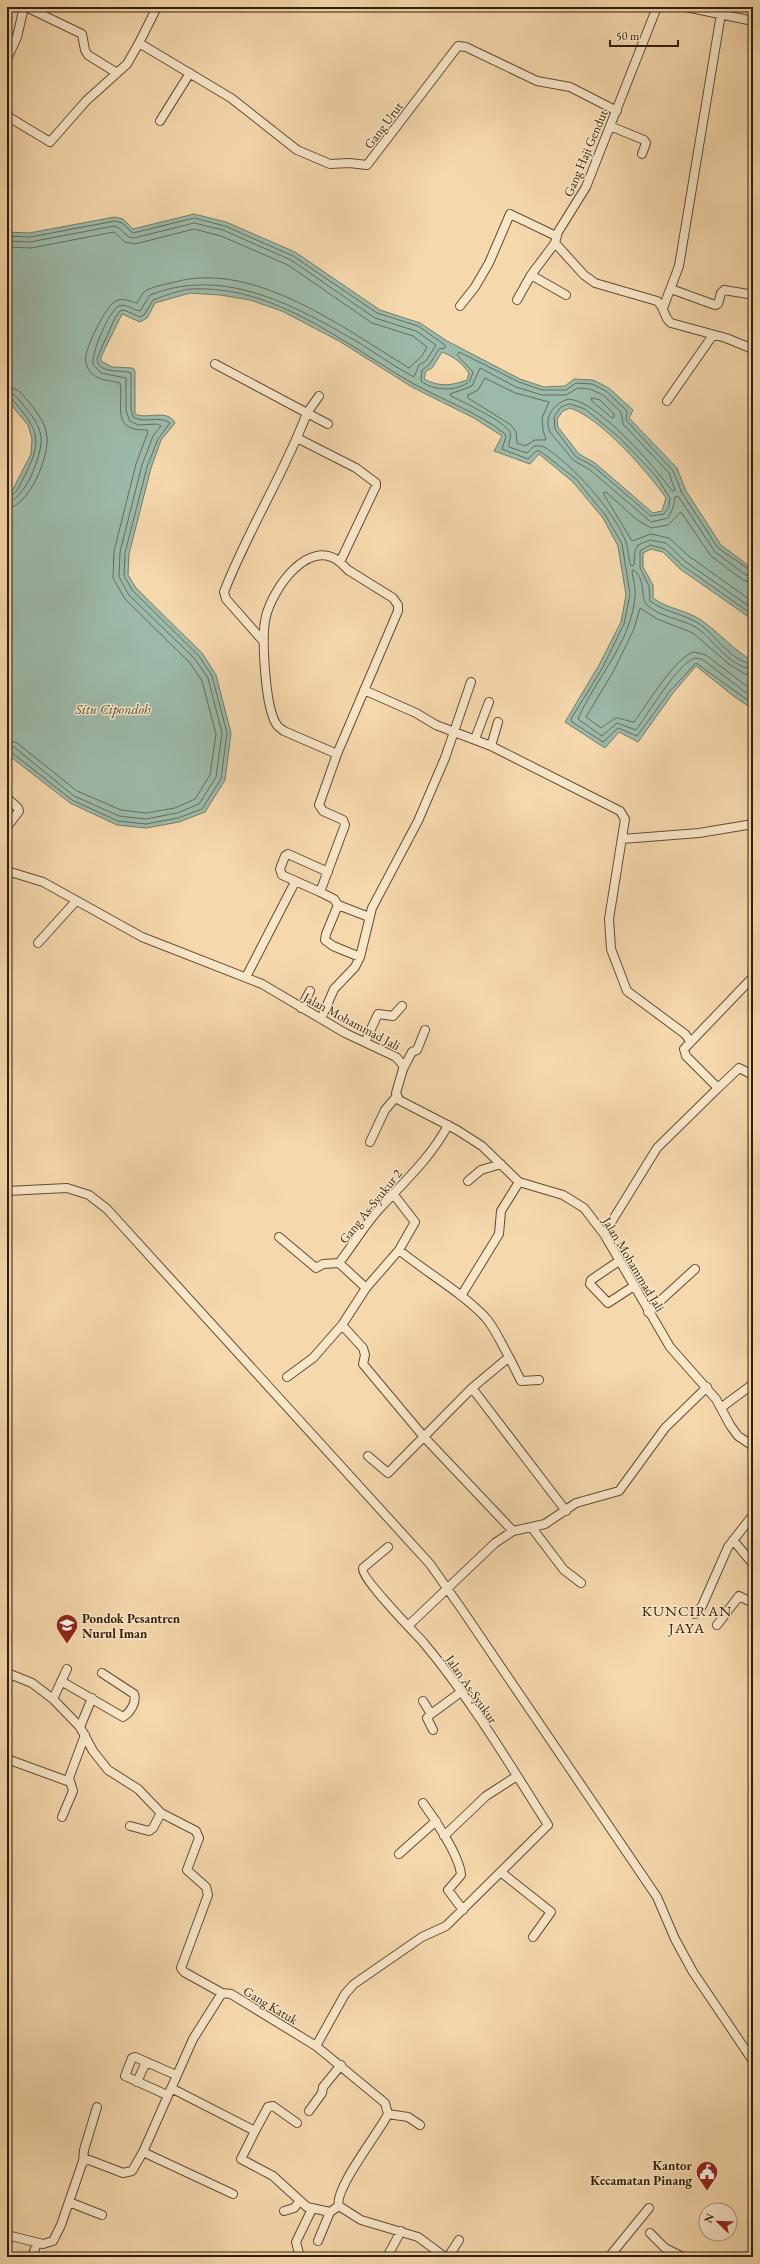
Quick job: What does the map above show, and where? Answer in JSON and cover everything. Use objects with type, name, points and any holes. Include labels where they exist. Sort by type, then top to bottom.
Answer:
[{"type":"street","points":[[7,59],[18,37],[25,7],[82,34],[84,40],[84,50],[88,55],[117,73]]},
{"type":"street","points":[[7,116],[50,142],[86,101],[127,64],[157,7]]},
{"type":"street","name":"Gang Haji Gendut","points":[[517,300],[531,275],[583,195],[658,7]]},
{"type":"street","points":[[688,7],[753,21]]},
{"type":"street","points":[[663,308],[679,266],[721,14]]},
{"type":"street","name":"Gang Urut","points":[[139,43],[231,98],[297,150],[336,165],[349,163],[363,166],[370,162],[458,46],[466,47],[537,81],[570,86],[617,111]]},
{"type":"street","points":[[160,121],[190,73]]},
{"type":"street","points":[[610,126],[644,140],[646,143],[642,154]]},
{"type":"street","points":[[460,306],[475,288],[489,263],[510,214],[555,239],[584,275],[594,283],[652,299],[660,304],[663,308],[665,317],[671,323],[713,335],[753,349]]},
{"type":"street","points":[[531,275],[566,294]]},
{"type":"street","points":[[671,289],[715,305],[718,304],[721,293],[724,290],[748,294]]},
{"type":"street","points":[[667,400],[713,335]]},
{"type":"street","points":[[215,364],[328,424]]},
{"type":"street","points":[[264,642],[226,599],[224,592],[297,438],[307,413],[319,396]]},
{"type":"street","points":[[297,438],[356,468],[376,483],[375,490],[340,562]]},
{"type":"street","points":[[320,892],[345,825],[343,820],[323,810],[319,805],[337,754],[398,611],[398,605],[393,598],[348,570],[334,558],[323,554],[306,560],[295,567],[283,582],[266,615],[264,642],[269,704],[277,725],[284,731],[337,754]]},
{"type":"street","points":[[321,1020],[334,989],[355,967],[360,957],[369,917],[377,895],[418,821],[445,758],[471,682]]},
{"type":"street","points":[[364,690],[453,732],[491,746],[620,811],[624,820],[609,919],[611,949],[627,991],[685,1034],[690,1041]]},
{"type":"street","points":[[475,740],[489,702]]},
{"type":"street","points":[[491,746],[498,722]]},
{"type":"street","points":[[7,798],[18,808],[19,811],[7,827]]},
{"type":"street","points":[[622,839],[699,833],[753,824]]},
{"type":"street","points":[[328,872],[288,854],[285,856],[280,872],[295,882],[334,899],[338,905],[369,917]]},
{"type":"street","name":"Jalan Mohammad Jali","points":[[7,870],[30,877],[142,937],[246,977],[272,990],[321,1020],[396,1057],[403,1065],[396,1097],[402,1103],[448,1125],[482,1146],[519,1182],[563,1195],[575,1201],[591,1216],[604,1234],[648,1312],[670,1347],[707,1387],[722,1407],[734,1430],[753,1446]]},
{"type":"street","points":[[246,977],[295,882]]},
{"type":"street","points":[[38,943],[76,901]]},
{"type":"street","points":[[338,905],[325,940],[333,946],[360,957]]},
{"type":"street","points":[[718,1088],[686,1056],[684,1049],[690,1041],[753,977]]},
{"type":"street","points":[[301,1008],[310,991]]},
{"type":"street","points":[[365,1042],[378,1014],[393,1016],[402,1006]]},
{"type":"street","points":[[403,1069],[412,1052],[417,1050],[425,1030]]},
{"type":"street","points":[[604,1234],[657,1148],[739,1068],[753,1075]]},
{"type":"street","points":[[370,1142],[384,1110],[396,1097]]},
{"type":"street","name":"Gang As-Syukur 2","points":[[279,1237],[316,1268],[323,1264],[339,1264],[381,1207],[394,1195],[423,1158],[436,1146],[448,1125]]},
{"type":"street","points":[[468,1181],[481,1170],[501,1164]]},
{"type":"street","points":[[461,1296],[499,1234],[502,1211],[519,1182]]},
{"type":"street","points":[[7,1191],[67,1188],[89,1195],[107,1209],[430,1564],[657,1897],[675,1939],[693,1972],[753,2061]]},
{"type":"street","points":[[287,1377],[313,1358],[342,1324],[366,1288],[399,1250],[415,1222],[394,1195]]},
{"type":"street","points":[[399,1250],[428,1274],[461,1296],[486,1318],[521,1381],[539,1380]]},
{"type":"street","points":[[619,1261],[591,1280],[590,1284],[608,1303],[634,1286]]},
{"type":"street","points":[[339,1264],[366,1288]]},
{"type":"street","points":[[648,1312],[695,1269]]},
{"type":"street","points":[[342,1324],[363,1348],[365,1355],[363,1364],[424,1437],[513,1531]]},
{"type":"street","points":[[368,1456],[388,1473],[472,1388],[509,1357]]},
{"type":"street","points":[[722,1407],[753,1384]]},
{"type":"street","points":[[409,1625],[495,1543],[513,1531],[545,1524],[576,1503],[619,1491],[664,1428],[707,1387]]},
{"type":"street","points":[[472,1388],[566,1510]]},
{"type":"street","points":[[695,1614],[702,1606],[719,1565],[732,1540],[753,1515]]},
{"type":"street","points":[[532,1528],[564,1570],[581,1583]]},
{"type":"street","points":[[732,1540],[753,1564]]},
{"type":"street","name":"Jalan As-Syukur","points":[[316,2046],[345,1994],[354,1984],[422,1937],[446,1926],[548,1825],[461,1692],[409,1625],[380,1596],[362,1570],[388,1547]]},
{"type":"street","points":[[717,1625],[739,1596],[753,1603]]},
{"type":"street","points":[[53,1699],[67,1669]]},
{"type":"street","points":[[7,1672],[32,1683],[53,1699],[80,1727],[93,1751],[108,1770],[138,1789],[161,1813],[196,1831],[198,1834],[187,1870],[208,1890],[181,1968],[184,1972],[222,1993]]},
{"type":"street","points":[[61,1681],[123,1717],[128,1714],[134,1702],[134,1694],[102,1673]]},
{"type":"street","points":[[433,1730],[427,1718],[461,1692]]},
{"type":"street","points":[[80,1727],[92,1698]]},
{"type":"street","points":[[424,1702],[431,1714]]},
{"type":"street","points":[[62,1817],[73,1791],[70,1782],[76,1756],[85,1735]]},
{"type":"street","points":[[7,1759],[70,1782]]},
{"type":"street","points":[[444,1836],[486,1796],[517,1776]]},
{"type":"street","points":[[423,1804],[436,1821],[460,1869],[461,1875],[448,1890],[463,1910]]},
{"type":"street","points":[[130,1826],[149,1831],[153,1828],[161,1813]]},
{"type":"street","points":[[399,1854],[436,1821]]},
{"type":"street","points":[[502,1872],[551,1912],[533,1937]]},
{"type":"street","name":"Gang Katuk","points":[[83,2161],[89,2160],[128,2173],[136,2167],[176,2075],[196,2034],[222,1993],[231,1994],[316,2046],[341,2065],[385,2103],[388,2114]]},
{"type":"street","points":[[176,2075],[133,2057],[125,2074],[127,2077],[137,2082],[169,2092],[255,2131]]},
{"type":"street","points":[[137,2082],[146,2062]]},
{"type":"street","points":[[309,2110],[322,2093],[323,2087],[341,2065]]},
{"type":"street","points":[[297,2123],[273,2106],[268,2107],[239,2162],[273,2176],[299,2202],[312,2209],[330,2212]]},
{"type":"street","points":[[7,2235],[37,2243],[48,2244],[53,2241],[69,2202],[83,2161],[84,2150],[97,2107]]},
{"type":"street","points":[[339,2206],[340,2194],[388,2114],[408,2117],[420,2125]]},
{"type":"street","points":[[143,2152],[233,2194]]},
{"type":"street","points":[[69,2202],[102,2215]]},
{"type":"street","points":[[284,2211],[294,2208],[299,2202]]},
{"type":"street","points":[[318,2241],[330,2212],[339,2206]]},
{"type":"street","points":[[339,2206],[360,2220],[418,2237],[446,2257],[459,2240]]},
{"type":"street","points":[[609,2257],[649,2208]]},
{"type":"street","points":[[296,2257],[298,2253],[296,2242],[312,2209]]},
{"type":"street","points":[[386,2257],[401,2231]]},
{"type":"street","points":[[650,2234],[665,2248],[684,2257]]},
{"type":"street","points":[[32,2257],[37,2243]]},
{"type":"water","name":"Situ Cipondoh","points":[[194,214],[226,222],[295,252],[380,310],[420,323],[447,341],[520,379],[544,387],[565,386],[574,379],[593,380],[609,388],[633,410],[629,418],[677,468],[686,491],[721,545],[753,569],[753,620],[680,569],[663,552],[651,549],[643,553],[643,567],[653,585],[653,598],[665,605],[701,620],[739,652],[753,661],[753,709],[736,698],[696,666],[673,693],[638,742],[619,732],[605,748],[565,722],[599,665],[621,622],[626,595],[618,546],[603,518],[573,482],[539,454],[530,464],[494,451],[502,436],[474,418],[412,387],[339,341],[282,311],[250,300],[220,295],[190,293],[155,303],[147,318],[140,322],[122,314],[101,357],[101,361],[112,367],[133,368],[135,371],[135,414],[145,416],[167,416],[175,423],[161,440],[151,468],[129,554],[128,575],[136,588],[202,653],[216,675],[231,733],[225,780],[205,812],[179,822],[146,828],[117,825],[70,803],[7,754],[7,495],[13,489],[31,454],[32,439],[28,425],[7,400],[7,232],[29,233],[115,217],[123,219],[133,229]],"holes":[[[442,352],[454,358],[463,366],[469,373],[467,380],[456,384],[445,385],[429,382],[424,379],[426,371],[432,368]],[[570,408],[595,422],[635,460],[666,498],[662,511],[653,513],[595,463],[579,454],[558,427],[557,419],[563,411]]]},
{"type":"place","name":"Pondok Pesantren Nurul Iman","points":[[67,1644]]},
{"type":"place","name":"Kantor Kecamatan Pinang","points":[[707,2192]]},
{"type":"district","name":"KUNCIRAN JAYA","points":[[687,1620]]}]
